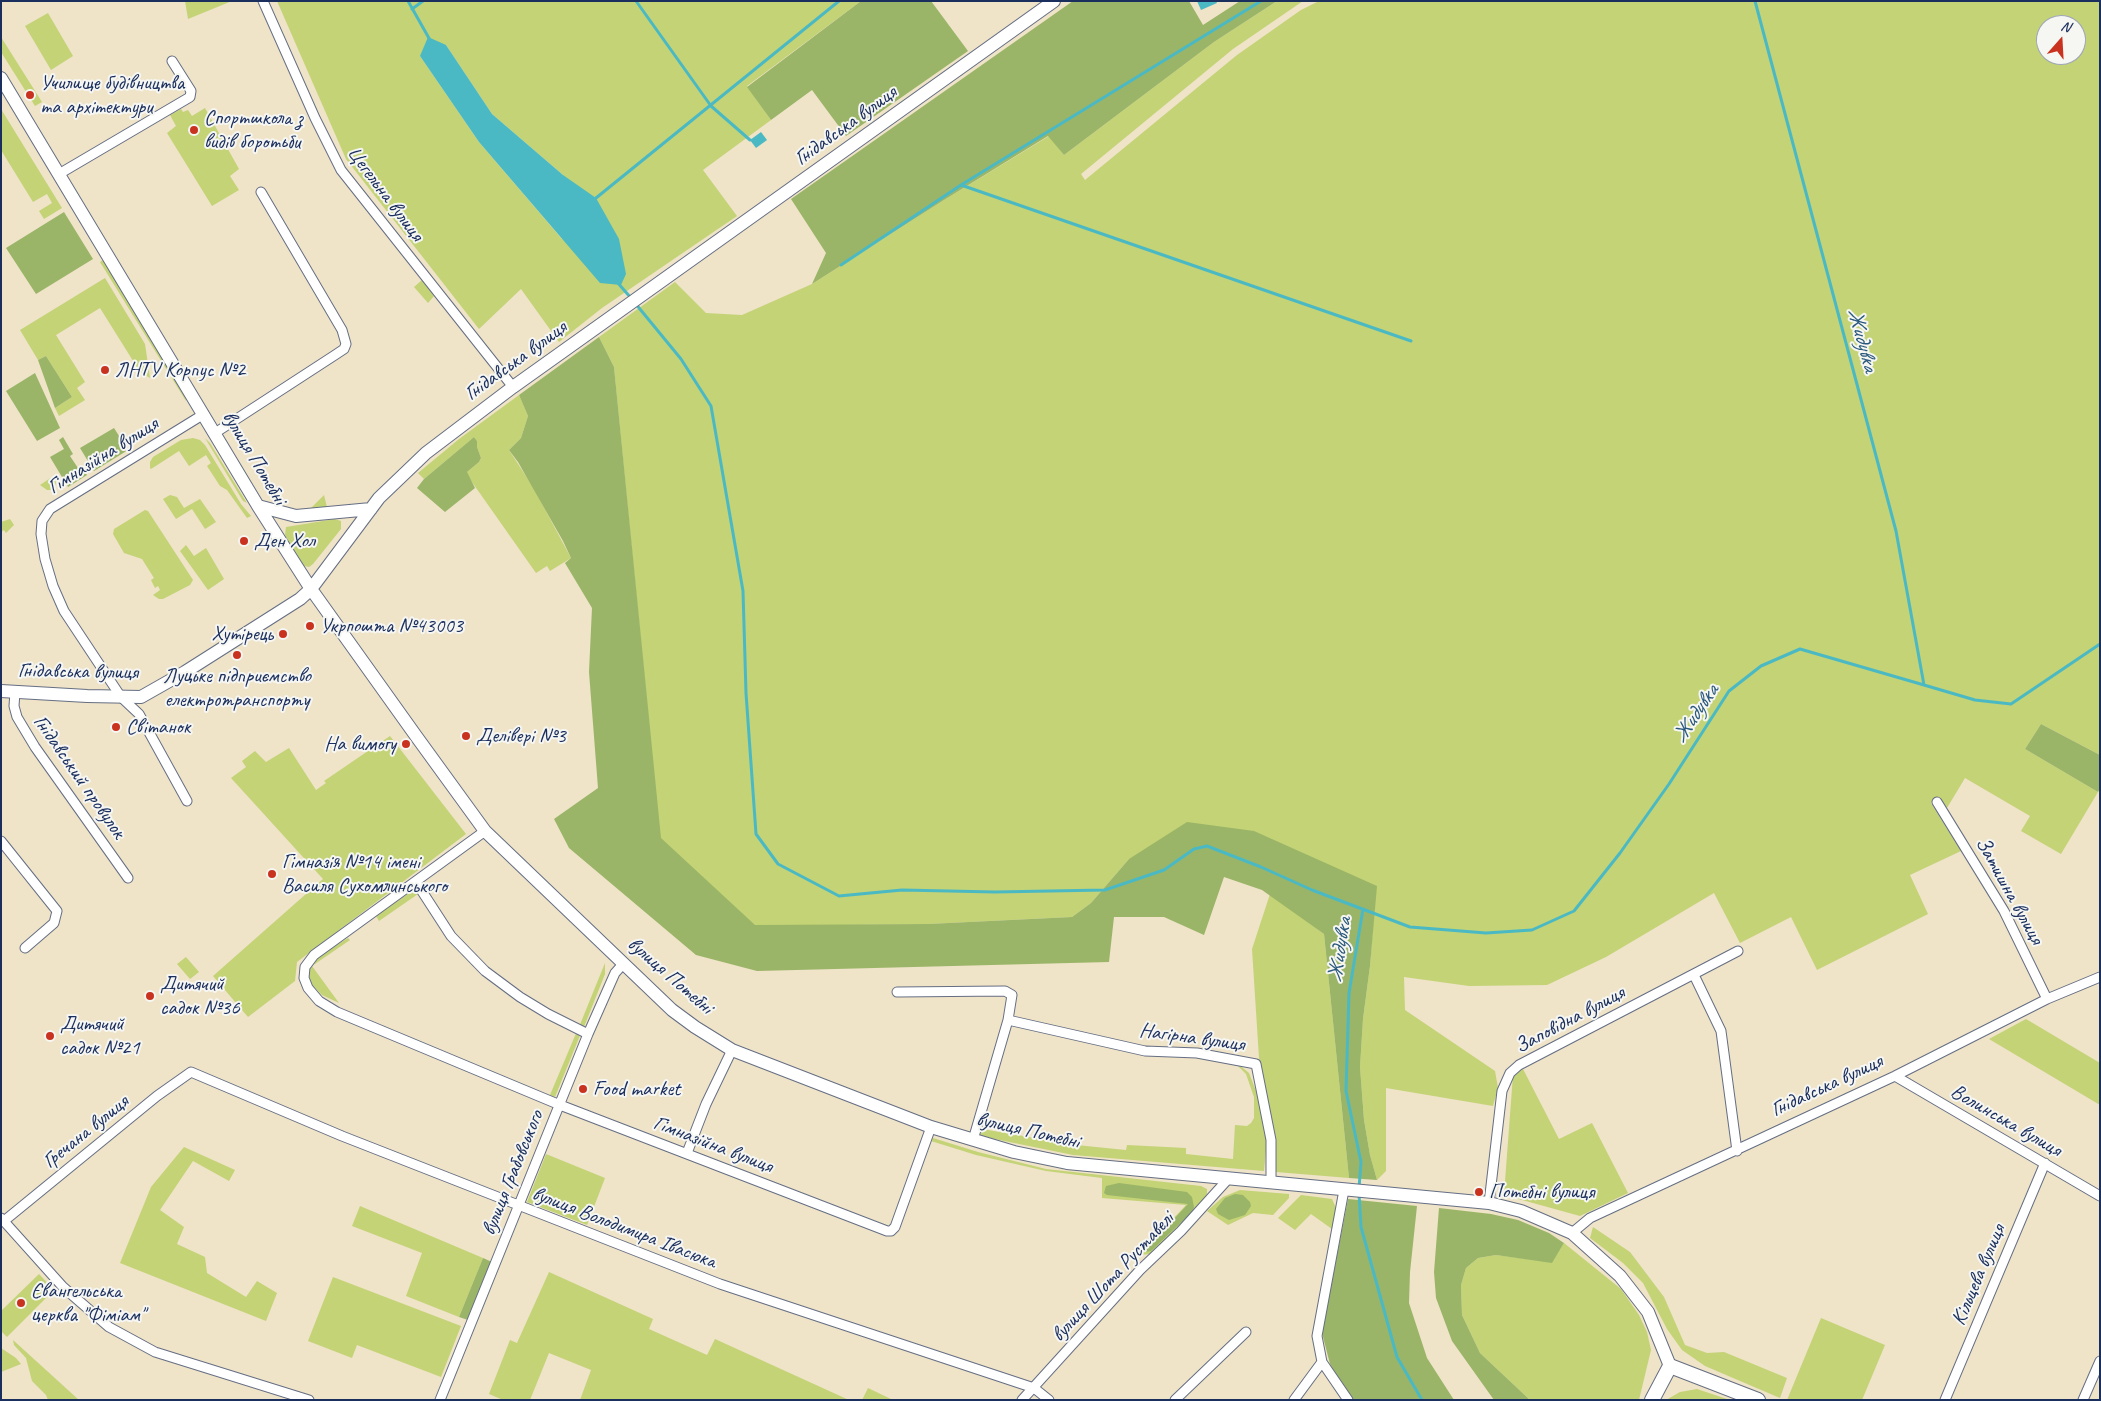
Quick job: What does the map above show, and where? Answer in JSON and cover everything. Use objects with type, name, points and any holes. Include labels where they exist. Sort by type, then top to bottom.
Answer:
[{"type":"main road","points":[[1652,1400],[1670,1366],[1758,1400]]},
{"type":"street","name":"Цегельна вулиця","points":[[264,1],[315,118],[341,170],[512,387]]},
{"type":"street","name":"Гнідавська вулиця","points":[[1,691],[121,697],[141,696],[149,693],[300,598],[310,589],[379,498],[426,453],[512,387],[1054,1]]},
{"type":"street","points":[[59,174],[190,97],[192,91],[172,61]]},
{"type":"street","name":"вулиця Потебні","points":[[1,78],[258,506],[310,589],[485,831],[672,1010],[732,1050],[931,1127],[1014,1152],[1067,1163],[1489,1203],[1521,1211],[1572,1233],[1620,1276],[1648,1312],[1670,1366]]},
{"type":"street","points":[[215,433],[344,349],[346,344],[342,330],[260,192]]},
{"type":"street","name":"Гімназійна вулиця","points":[[187,802],[140,714],[121,697],[64,611],[45,559],[41,534],[42,521],[50,509],[204,414]]},
{"type":"street","points":[[258,506],[296,516],[371,509]]},
{"type":"street","name":"Гнідавський провулок","points":[[15,692],[14,706],[17,717],[35,747],[128,878]]},
{"type":"street","name":"Затишна вулиця","points":[[1937,802],[2004,911],[2047,999]]},
{"type":"street","points":[[485,831],[416,882],[451,936],[485,971],[527,1001],[588,1034]]},
{"type":"street","points":[[1,841],[57,911],[54,923],[24,948]]},
{"type":"street","name":"Гімназійна вулиця","points":[[416,882],[314,955],[305,967],[304,978],[308,988],[320,1001],[337,1012],[560,1105],[887,1231],[891,1231],[895,1227],[931,1127]]},
{"type":"street","name":"Заповідна вулиця","points":[[1489,1203],[1502,1091],[1510,1073],[1519,1065],[1738,951]]},
{"type":"street","name":"вулиця Грабовського","points":[[440,1400],[588,1034],[615,973],[624,963]]},
{"type":"street","points":[[1694,975],[1721,1031],[1736,1150]]},
{"type":"street","name":"Гнідавська вулиця","points":[[1572,1233],[1590,1218],[1895,1076],[2047,999],[2100,977]]},
{"type":"street","points":[[897,992],[1008,991],[1013,997],[973,1140]]},
{"type":"street","name":"Нагірна вулиця","points":[[1008,1020],[1145,1051],[1197,1053],[1256,1064],[1271,1140],[1271,1183]]},
{"type":"street","points":[[687,1153],[706,1104],[732,1050]]},
{"type":"street","name":"вулиця Володимира Івасюка","points":[[191,1072],[342,1136],[720,1284],[1034,1388],[1049,1400]]},
{"type":"street","name":"Гречана вулиця","points":[[2,1220],[157,1096],[191,1072]]},
{"type":"street","name":"Волинська вулиця","points":[[1895,1076],[2100,1196]]},
{"type":"street","name":"Кільцева вулиця","points":[[1945,1400],[2045,1163]]},
{"type":"street","name":"вулиця Шота Руставелі","points":[[1022,1400],[1140,1270],[1181,1231],[1229,1178]]},
{"type":"street","points":[[1347,1190],[1317,1336],[1322,1362],[1348,1400]]},
{"type":"street","points":[[2,1220],[63,1287],[109,1327],[155,1352],[310,1400]]},
{"type":"street","points":[[1175,1400],[1246,1332]]},
{"type":"street","points":[[2083,1400],[2100,1361]]},
{"type":"street","points":[[1294,1400],[1322,1362]]},
{"type":"green space","points":[[185,1],[232,1],[188,19]]},
{"type":"green space","points":[[277,1],[861,1],[747,86],[771,120],[703,170],[737,216],[602,308],[559,342],[521,289],[479,329],[346,159]],"holes":[[[446,45],[492,114],[563,175],[562,239],[479,142],[420,56]]]},
{"type":"green space","points":[[861,1],[931,1],[968,51],[846,136],[812,90],[771,120],[747,87]]},
{"type":"green space","points":[[1073,1],[1189,1],[1203,25],[1240,1],[1277,1],[1214,42],[1064,155],[1048,136],[812,284],[826,253],[791,199]]},
{"type":"green space","points":[[1277,1],[1303,1],[1233,49],[1081,174],[1085,180],[1237,55],[1301,10],[1319,1],[2100,1],[2100,755],[2041,724],[2025,749],[2098,792],[2061,854],[2021,831],[2030,816],[1965,778],[1947,808],[1939,797],[1931,803],[1961,851],[1910,875],[1928,914],[1817,970],[1791,917],[1740,943],[1714,893],[1606,957],[1547,985],[1469,986],[1404,977],[1405,1010],[1495,1071],[1498,1088],[1493,1106],[1386,1088],[1386,1171],[1377,1180],[1370,1155],[1364,1120],[1360,1067],[1376,886],[1360,880],[1129,859],[1091,903],[1072,917],[928,924],[755,926],[660,838],[614,367],[599,337],[675,282],[706,313],[742,315],[812,284],[1049,136],[1064,155],[1214,42]]},
{"type":"green space","points":[[48,13],[73,56],[51,70],[25,26]]},
{"type":"green space","points":[[1,37],[42,102],[35,106],[1,52]]},
{"type":"green space","points":[[205,108],[239,169],[230,176],[239,190],[212,206],[167,133],[176,126],[170,115],[181,109],[183,112],[188,110],[192,116]]},
{"type":"green space","points":[[1,109],[62,208],[44,219],[39,211],[52,203],[47,194],[33,202],[1,150]]},
{"type":"green space","points":[[64,212],[93,259],[36,294],[6,248]]},
{"type":"green space","points":[[103,260],[185,394],[186,401],[100,262]]},
{"type":"green space","points":[[105,278],[145,344],[150,378],[140,372],[100,308],[56,335],[85,382],[77,388],[85,400],[59,416],[55,408],[72,397],[46,356],[38,360],[20,330]]},
{"type":"green space","points":[[422,280],[434,296],[428,303],[414,287]]},
{"type":"green space","points":[[599,337],[614,367],[661,838],[755,925],[928,924],[1072,917],[1091,903],[1129,859],[1187,822],[1254,831],[1377,886],[1363,1019],[1360,1067],[1364,1120],[1370,1155],[1377,1180],[1349,1178],[1324,934],[1262,890],[1224,877],[1204,935],[1164,917],[1114,917],[1109,962],[757,971],[696,955],[569,848],[554,819],[598,788],[589,672],[592,608],[565,563],[571,558],[563,541],[518,462],[509,450],[521,438],[528,416],[519,395]]},
{"type":"green space","points":[[46,356],[72,397],[55,408],[38,360]]},
{"type":"green space","points":[[35,373],[60,428],[37,441],[6,391]]},
{"type":"green space","points":[[519,395],[528,416],[521,438],[509,450],[533,487],[571,558],[550,571],[547,566],[536,573],[467,475],[467,472],[481,458],[477,441],[474,437],[424,479],[418,473],[459,439]]},
{"type":"green space","points":[[114,428],[128,450],[94,471],[80,448]]},
{"type":"green space","points":[[63,437],[73,454],[70,456],[78,468],[81,466],[87,475],[68,487],[50,457],[64,449],[59,440]]},
{"type":"green space","points":[[474,437],[477,441],[481,458],[467,472],[475,488],[445,512],[417,488],[424,479]]},
{"type":"green space","points":[[193,438],[200,440],[205,445],[241,504],[251,516],[247,518],[227,490],[220,486],[207,466],[211,463],[206,455],[189,466],[179,451],[150,468],[150,462],[153,457],[181,440]]},
{"type":"green space","points":[[205,438],[210,443],[247,503],[243,501]]},
{"type":"green space","points":[[52,477],[56,482],[54,490],[47,490],[40,485]]},
{"type":"green space","points":[[170,495],[177,497],[184,508],[200,499],[216,522],[205,529],[192,509],[176,519],[163,499]]},
{"type":"green space","points":[[324,495],[327,507],[311,509],[311,508]]},
{"type":"green space","points":[[145,510],[148,511],[193,580],[190,585],[163,599],[153,595],[160,590],[158,586],[155,588],[151,580],[154,578],[142,559],[124,553],[113,534],[114,529]]},
{"type":"green space","points":[[10,519],[14,525],[6,533],[4,530],[1,532],[1,522]]},
{"type":"green space","points":[[335,519],[341,521],[341,529],[313,564],[309,567],[304,566],[285,535],[286,527]]},
{"type":"green space","points":[[186,545],[194,556],[206,548],[224,579],[208,590],[180,551]]},
{"type":"green space","points":[[2041,724],[2100,755],[2100,789],[2098,792],[2025,749]]},
{"type":"green space","points":[[390,736],[466,834],[297,962],[295,981],[248,1017],[213,976],[323,879],[231,778],[246,767],[242,761],[255,751],[266,762],[289,748],[316,790],[326,783],[324,781]]},
{"type":"green space","points":[[415,889],[418,894],[379,921],[376,916]]},
{"type":"green space","points":[[1270,894],[1324,934],[1349,1178],[1276,1172],[1276,1139],[1259,1058],[1252,949]]},
{"type":"green space","points":[[348,938],[350,940],[312,966],[339,1003],[322,995],[312,985],[308,976],[309,967],[317,957]]},
{"type":"green space","points":[[186,957],[199,972],[190,979],[177,964]]},
{"type":"green space","points":[[605,963],[605,974],[584,1027],[579,1027]]},
{"type":"green space","points":[[2026,1019],[2100,1063],[2100,1105],[1989,1039]]},
{"type":"green space","points":[[577,1031],[581,1033],[555,1097],[550,1095]]},
{"type":"green space","points":[[1219,1061],[1238,1064],[1249,1073],[1256,1091],[1267,1140],[1264,1171],[1073,1155],[980,1136],[982,1129],[1076,1145],[1126,1150],[1127,1145],[1186,1148],[1186,1154],[1233,1159],[1235,1125],[1247,1126],[1251,1123],[1254,1118],[1254,1097],[1246,1074],[1238,1066]]},
{"type":"green space","points":[[1523,1069],[1559,1139],[1592,1123],[1628,1193],[1580,1216],[1504,1195],[1513,1075]]},
{"type":"green space","points":[[933,1138],[978,1152],[1046,1169],[1201,1186],[1207,1189],[1207,1194],[1205,1201],[1151,1254],[1139,1255],[1186,1205],[1102,1198],[1102,1178],[1046,1171],[976,1155],[931,1141]]},
{"type":"green space","points":[[184,1147],[235,1170],[229,1181],[193,1161],[160,1210],[184,1227],[177,1244],[205,1257],[207,1273],[246,1297],[257,1281],[277,1293],[266,1321],[120,1263],[151,1187]]},
{"type":"green space","points":[[546,1154],[605,1178],[587,1225],[527,1202]]},
{"type":"green space","points":[[1119,1183],[1187,1192],[1192,1197],[1194,1207],[1192,1212],[1151,1251],[1146,1252],[1145,1250],[1188,1204],[1107,1195],[1104,1193],[1106,1186]]},
{"type":"green space","points":[[1240,1190],[1289,1194],[1289,1198],[1273,1215],[1253,1213],[1228,1225],[1207,1211],[1223,1197]]},
{"type":"green space","points":[[1235,1194],[1243,1195],[1250,1202],[1251,1206],[1245,1215],[1229,1220],[1218,1214],[1216,1209],[1225,1198]]},
{"type":"green space","points":[[1301,1195],[1332,1199],[1336,1208],[1332,1229],[1311,1214],[1295,1230],[1278,1218]]},
{"type":"green space","points":[[1348,1199],[1417,1206],[1410,1272],[1409,1303],[1427,1358],[1454,1400],[1352,1400],[1330,1364],[1322,1333]]},
{"type":"green space","points":[[360,1206],[483,1258],[459,1317],[406,1296],[422,1253],[352,1226]]},
{"type":"green space","points":[[1439,1208],[1491,1214],[1518,1220],[1549,1233],[1564,1243],[1552,1263],[1496,1255],[1478,1258],[1466,1268],[1461,1285],[1462,1315],[1480,1353],[1530,1400],[1494,1400],[1452,1341],[1436,1298],[1434,1272]]},
{"type":"green space","points":[[1593,1227],[1630,1252],[1664,1297],[1685,1345],[1707,1353],[1724,1352],[1787,1378],[1780,1398],[1705,1366],[1682,1350],[1667,1329],[1643,1283],[1623,1263],[1590,1238]]},
{"type":"green space","points":[[1564,1243],[1621,1289],[1639,1315],[1647,1332],[1651,1350],[1639,1400],[1530,1400],[1480,1353],[1462,1315],[1461,1285],[1466,1268],[1478,1258],[1496,1255],[1552,1262]]},
{"type":"green space","points":[[483,1258],[492,1262],[468,1320],[459,1317]]},
{"type":"green space","points":[[549,1272],[653,1319],[649,1329],[707,1355],[715,1339],[849,1400],[580,1400],[591,1370],[549,1353],[530,1400],[503,1400],[489,1394],[510,1340],[517,1343]]},
{"type":"green space","points":[[39,1274],[54,1290],[7,1337],[1,1331],[1,1311]]},
{"type":"green space","points":[[333,1277],[461,1326],[441,1377],[357,1345],[352,1358],[308,1341]]},
{"type":"green space","points":[[1821,1318],[1885,1345],[1862,1400],[1787,1400]]},
{"type":"green space","points":[[13,1340],[79,1400],[48,1400],[46,1395],[32,1381],[26,1358],[14,1345]]},
{"type":"green space","points":[[1,1348],[16,1358],[21,1364],[1,1372]]},
{"type":"green space","points":[[868,1388],[893,1400],[862,1400]]},
{"type":"green space","points":[[1697,1389],[1730,1400],[1666,1400],[1680,1392]]},
{"type":"water","points":[[1197,1],[1216,1],[1217,3],[1201,10]]},
{"type":"water","points":[[428,37],[446,45],[492,114],[563,175],[596,198],[619,239],[626,274],[621,285],[600,283],[479,142],[420,56]]},
{"type":"water","points":[[761,132],[767,140],[756,148],[750,140]]},
{"type":"waterway","points":[[408,1],[430,40]]},
{"type":"waterway","points":[[412,9],[423,1]]},
{"type":"waterway","points":[[636,1],[711,106],[750,140]]},
{"type":"waterway","points":[[596,198],[839,1]]},
{"type":"waterway","points":[[841,265],[961,185],[1261,1]]},
{"type":"waterway","name":"Жидувка","points":[[635,303],[681,359],[711,406],[743,591],[746,693],[756,834],[778,864],[839,896],[902,890],[995,892],[1105,890],[1164,870],[1194,849],[1207,846],[1261,867],[1312,890],[1410,927],[1486,933],[1532,930],[1574,911],[1620,853],[1669,784],[1729,691],[1761,666],[1800,649],[1924,685],[1896,531],[1755,1]]},
{"type":"waterway","points":[[961,185],[1411,341]]},
{"type":"waterway","points":[[617,282],[631,298]]},
{"type":"waterway","points":[[1924,685],[1975,700],[2011,704],[2100,644]]},
{"type":"waterway","name":"Жидувка","points":[[1359,1188],[1361,1162],[1346,1091],[1349,993],[1363,909]]},
{"type":"waterway","name":"Жидувка","points":[[1359,1194],[1361,1227],[1397,1357],[1422,1400]]},
{"type":"place","name":"Училище будівництва та архітектури","points":[[30,95]]},
{"type":"place","name":"Спортшкола з видів боротьби","points":[[194,130]]},
{"type":"place","name":"ЛНТУ Корпус №2","points":[[105,370]]},
{"type":"place","name":"Ден Хол","points":[[244,541]]},
{"type":"place","name":"Укрпошта №43003","points":[[310,626]]},
{"type":"place","name":"Хутірець","points":[[283,634]]},
{"type":"place","name":"Луцьке підприємство електротранспорту","points":[[237,655]]},
{"type":"place","name":"Світанок","points":[[116,727]]},
{"type":"place","name":"Делівері №3","points":[[466,736]]},
{"type":"place","name":"На вимогу","points":[[406,744]]},
{"type":"place","name":"Гімназія №14 імені Василя Сухомлинського","points":[[272,874]]},
{"type":"place","name":"Дитячий садок №36","points":[[150,996]]},
{"type":"place","name":"Дитячий садок №21","points":[[50,1036]]},
{"type":"place","name":"Food market","points":[[583,1089]]},
{"type":"place","name":"Потебні вулиця","points":[[1479,1192]]},
{"type":"place","name":"Євангельська церква \"Фіміам\"","points":[[21,1303]]}]
